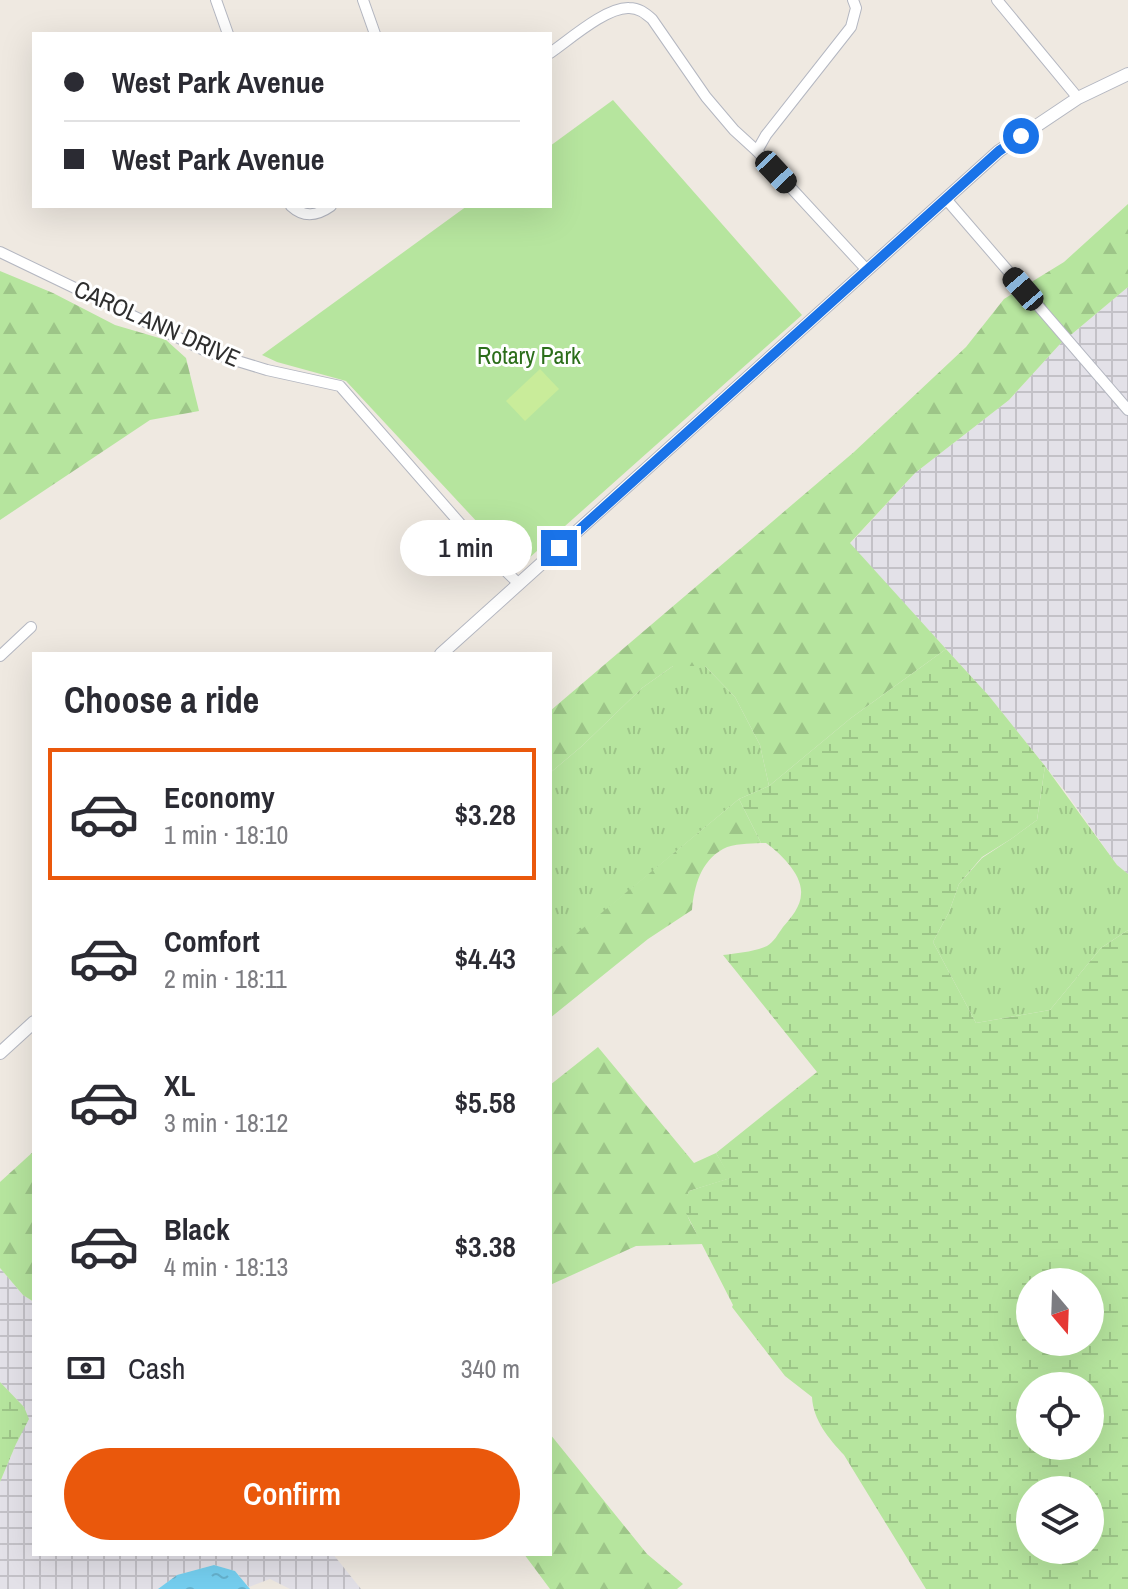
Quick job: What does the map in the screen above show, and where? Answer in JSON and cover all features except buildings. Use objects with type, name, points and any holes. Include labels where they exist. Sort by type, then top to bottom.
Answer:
[{"type":"street","points":[[216,0],[227,32]]},
{"type":"street","points":[[363,0],[374,32]]},
{"type":"street","points":[[757,151],[766,135],[851,27],[856,8],[853,0]]},
{"type":"street","points":[[997,0],[1078,98]]},
{"type":"street","points":[[552,52],[610,11],[628,8],[641,10],[652,19],[706,97],[734,130],[866,269]]},
{"type":"street","points":[[443,652],[999,151],[1078,98],[1128,74]]},
{"type":"street","points":[[946,199],[1128,410]]},
{"type":"street","points":[[293,208],[312,215],[328,208]]},
{"type":"street","name":"CAROL ANN DRIVE","points":[[0,252],[208,352],[267,370],[340,386],[478,544],[519,584]]},
{"type":"street","points":[[0,656],[31,627]]},
{"type":"street","points":[[0,1053],[32,1024]]},
{"type":"shaded area","points":[[1128,287],[1128,874],[1117,865],[1065,791],[989,696],[850,544],[915,473],[1009,400],[1060,344]]},
{"type":"shaded area","points":[[0,1268],[23,1295],[32,1301],[32,1556],[335,1556],[361,1589],[290,1589],[270,1579],[249,1587],[235,1571],[214,1565],[177,1575],[158,1589],[0,1589],[0,1482],[16,1444],[24,1407],[0,1382]]},
{"type":"green space","name":"Rotary Park","points":[[613,100],[802,315],[519,567],[346,381],[262,355],[464,208],[552,208],[552,145]]},
{"type":"green space","points":[[1128,204],[1128,287],[1060,344],[1009,400],[915,473],[850,543],[946,649],[851,718],[769,786],[760,745],[735,697],[705,666],[673,666],[642,688],[552,771],[552,709],[854,452],[966,347],[1004,299],[1064,262]]},
{"type":"green space","points":[[0,271],[53,293],[115,325],[166,340],[186,358],[199,411],[150,420],[0,520]]},
{"type":"green space","points":[[540,369],[559,389],[525,421],[506,401]]},
{"type":"green space","points":[[946,649],[989,696],[1045,766],[1037,820],[982,857],[959,884],[933,942],[976,1023],[1050,1010],[1101,948],[1128,930],[1128,1589],[926,1589],[844,1455],[823,1429],[815,1414],[812,1397],[785,1376],[732,1307],[686,1213],[684,1203],[689,1191],[730,1178],[716,1153],[817,1072],[723,955],[751,951],[769,944],[792,916],[801,898],[801,887],[790,865],[766,843],[761,843],[739,799],[769,786],[851,718]]},
{"type":"green space","points":[[673,666],[705,666],[735,697],[760,745],[769,786],[739,799],[553,954],[552,771],[642,688]]},
{"type":"green space","points":[[1045,766],[1117,865],[1128,874],[1128,930],[1101,948],[1050,1010],[976,1023],[933,942],[959,884],[982,858],[1037,820]]},
{"type":"green space","points":[[739,799],[761,843],[732,846],[715,854],[700,875],[692,910],[648,939],[552,1016],[552,946],[553,953]]},
{"type":"green space","points":[[598,1047],[694,1163],[716,1153],[731,1178],[689,1191],[686,1206],[691,1224],[703,1244],[636,1246],[552,1284],[552,1083]]},
{"type":"green space","points":[[32,1153],[32,1301],[23,1295],[0,1268],[0,1182]]},
{"type":"green space","points":[[0,1382],[24,1407],[29,1419],[0,1482]]},
{"type":"green space","points":[[552,1436],[647,1554],[683,1584],[677,1589],[550,1589],[525,1556],[552,1556]]},
{"type":"water","points":[[214,1565],[235,1571],[250,1589],[158,1589],[177,1575]]},
{"type":"route","points":[[559,548],[866,269],[999,151],[1021,136]]}]
